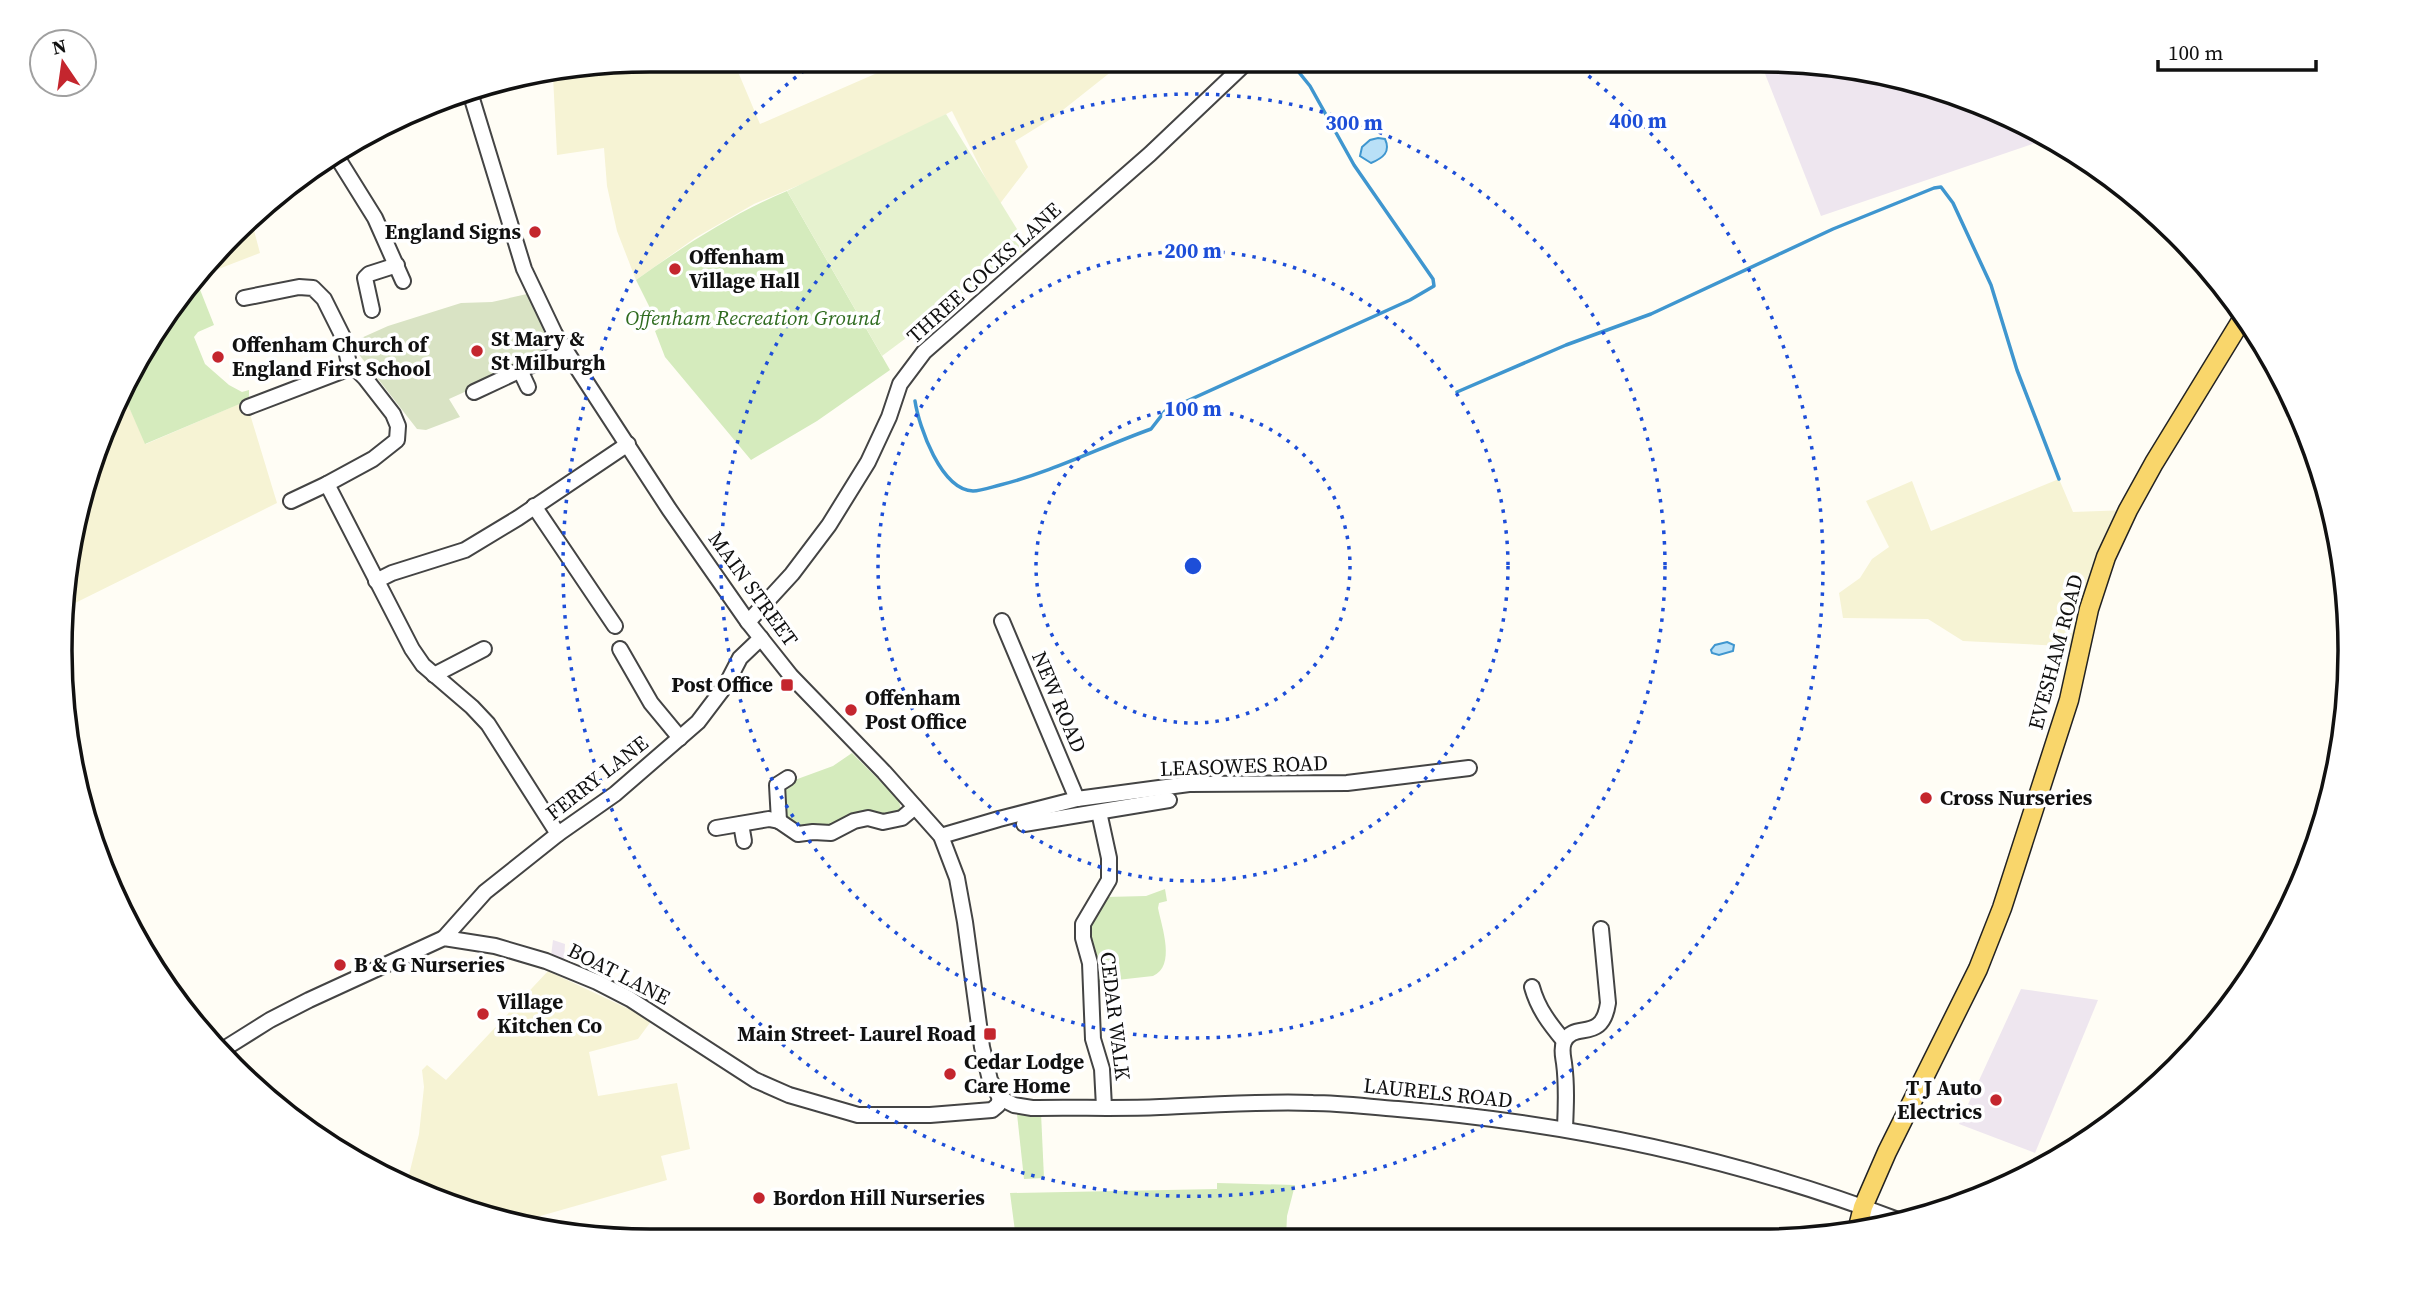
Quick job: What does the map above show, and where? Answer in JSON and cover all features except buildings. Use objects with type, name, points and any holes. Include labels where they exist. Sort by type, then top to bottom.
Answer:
[{"type":"main road","name":"EVESHAM ROAD","points":[[1863,1207],[1887,1152],[1978,970],[2002,908],[2069,701],[2088,609],[2106,557],[2154,463],[2238,325]]},
{"type":"main road","points":[[1860,1220],[1863,1207]]},
{"type":"street","name":"THREE COCKS LANE","points":[[748,622],[792,574],[829,525],[868,462],[900,384],[924,352],[1142,160],[1236,72]]},
{"type":"street","name":"MAIN STREET","points":[[473,99],[524,269],[548,322],[669,509],[748,622],[791,676],[941,836],[957,878],[982,1047],[990,1080],[1000,1098]]},
{"type":"street","points":[[340,162],[375,218],[403,281]]},
{"type":"street","points":[[373,310],[365,278],[369,274],[397,265]]},
{"type":"street","points":[[244,298],[299,287],[313,288],[324,299],[343,337],[350,368]]},
{"type":"street","points":[[474,392],[566,349]]},
{"type":"street","points":[[248,407],[350,368],[365,378],[393,414],[399,434],[387,451],[291,501]]},
{"type":"street","points":[[520,370],[528,387]]},
{"type":"street","points":[[376,581],[392,573],[453,556],[484,539],[628,444]]},
{"type":"street","points":[[327,484],[412,649],[423,665],[488,724],[558,834]]},
{"type":"street","points":[[534,506],[615,626]]},
{"type":"street","name":"NEW ROAD","points":[[1002,621],[1077,800]]},
{"type":"street","name":"FERRY LANE","points":[[443,938],[485,892],[614,794],[681,738],[710,707],[740,658],[761,638]]},
{"type":"street","points":[[434,675],[484,649]]},
{"type":"street","points":[[620,649],[651,703],[681,738]]},
{"type":"street","name":"LEASOWES ROAD","points":[[941,836],[988,821],[1077,800],[1189,784],[1347,783],[1469,768]]},
{"type":"street","points":[[777,782],[779,821]]},
{"type":"street","points":[[1024,824],[1169,800]]},
{"type":"street","points":[[716,828],[769,819],[779,821],[798,834],[831,833],[854,821],[869,818],[883,822],[902,818],[915,807]]},
{"type":"street","name":"CEDAR WALK","points":[[1099,812],[1109,858],[1109,880],[1083,924],[1083,938],[1090,962],[1093,1039],[1102,1069],[1104,1107]]},
{"type":"street","points":[[741,824],[744,841]]},
{"type":"street","points":[[1564,1128],[1567,1090],[1562,1048],[1564,1041],[1574,1033],[1599,1025],[1606,1014],[1608,1003],[1601,929]]},
{"type":"street","points":[[228,1046],[309,1000],[443,938]]},
{"type":"street","name":"BOAT LANE","points":[[443,938],[495,946],[545,961],[597,982],[639,1004],[755,1080],[789,1095],[858,1115],[930,1115],[992,1110],[998,1105],[1000,1098]]},
{"type":"street","points":[[1532,987],[1540,1009],[1564,1041]]},
{"type":"street","name":"LAURELS ROAD","points":[[1000,1098],[1023,1107],[1317,1103],[1478,1116],[1618,1138],[1730,1166],[1885,1215]]},
{"type":"shaded area","points":[[738,72],[760,124],[879,72],[1111,72],[1054,117],[1015,141],[1028,167],[999,205],[952,111],[852,163],[754,204],[695,238],[636,280],[617,231],[607,186],[604,148],[557,155],[553,81],[575,77],[613,73]]},
{"type":"shaded area","points":[[1764,72],[1835,77],[1909,91],[1981,116],[2037,143],[1821,216]]},
{"type":"shaded area","points":[[254,229],[260,253],[213,271]]},
{"type":"shaded area","points":[[246,401],[277,503],[74,604],[91,501],[102,464],[127,403],[146,444]]},
{"type":"shaded area","points":[[2059,479],[2073,512],[2128,510],[2081,647],[1963,641],[1928,619],[1843,618],[1839,593],[1860,578],[1872,559],[1889,547],[1866,501],[1912,481],[1931,531]]},
{"type":"shaded area","points":[[553,940],[565,944],[564,960],[551,956]]},
{"type":"shaded area","points":[[548,971],[652,1020],[638,1039],[589,1052],[598,1096],[677,1083],[690,1149],[661,1156],[667,1180],[535,1217],[501,1210],[464,1199],[409,1176],[419,1134],[424,1087],[422,1070],[427,1065],[446,1080]]},
{"type":"shaded area","points":[[2021,989],[2098,1000],[2035,1153],[1959,1124]]},
{"type":"green space","points":[[946,114],[1028,247],[882,356],[787,191]]},
{"type":"green space","name":"Offenham Recreation Ground","points":[[787,191],[890,370],[817,421],[751,460],[665,357],[655,331],[660,328],[636,280],[709,231]]},
{"type":"green space","points":[[199,288],[214,325],[198,332],[194,337],[205,364],[229,385],[242,392],[249,390],[249,400],[145,444],[127,403],[149,361]]},
{"type":"green space","points":[[527,294],[555,351],[449,399],[460,417],[426,430],[417,429],[350,343],[388,326],[461,303],[492,302]]},
{"type":"green space","points":[[852,753],[899,800],[901,812],[839,827],[804,831],[784,817],[781,791],[792,781],[833,766]]},
{"type":"green space","points":[[1165,889],[1167,901],[1159,903],[1158,908],[1166,946],[1164,964],[1160,971],[1153,976],[1099,982],[1096,980],[1086,931],[1106,897],[1146,896]]},
{"type":"green space","points":[[1041,1113],[1044,1178],[1024,1179],[1017,1114]]},
{"type":"green space","points":[[1217,1183],[1295,1185],[1286,1229],[1015,1229],[1010,1193],[1217,1189]]},
{"type":"water","points":[[1385,139],[1387,148],[1382,157],[1371,163],[1360,156],[1362,147],[1370,140]]},
{"type":"water","points":[[1727,642],[1734,645],[1733,651],[1719,655],[1712,653],[1715,645]]},
{"type":"waterway","points":[[915,401],[921,426],[942,469],[961,488],[983,490],[1019,480],[1151,429],[1165,411],[1410,300],[1434,286],[1433,279],[1354,165],[1310,86],[1299,72]]},
{"type":"waterway","points":[[1457,392],[1566,345],[1651,314],[1833,229],[1941,187],[1953,203],[1991,285],[2017,370],[2059,479]]},
{"type":"place","name":"England Signs","points":[[535,232]]},
{"type":"place","name":"Offenham Village Hall","points":[[675,269]]},
{"type":"place","name":"St Mary & St Milburgh","points":[[477,351]]},
{"type":"place","name":"Offenham Church of England First School","points":[[218,357]]},
{"type":"place","name":"Post Office","points":[[787,685]]},
{"type":"place","name":"Offenham Post Office","points":[[851,710]]},
{"type":"place","name":"Cross Nurseries","points":[[1926,798]]},
{"type":"place","name":"B & G Nurseries","points":[[340,965]]},
{"type":"place","name":"Village Kitchen Co","points":[[483,1014]]},
{"type":"place","name":"Main Street- Laurel Road","points":[[990,1034]]},
{"type":"place","name":"Cedar Lodge Care Home","points":[[950,1074]]},
{"type":"place","name":"T J Auto Electrics","points":[[1996,1100]]},
{"type":"place","name":"Bordon Hill Nurseries","points":[[759,1198]]}]
